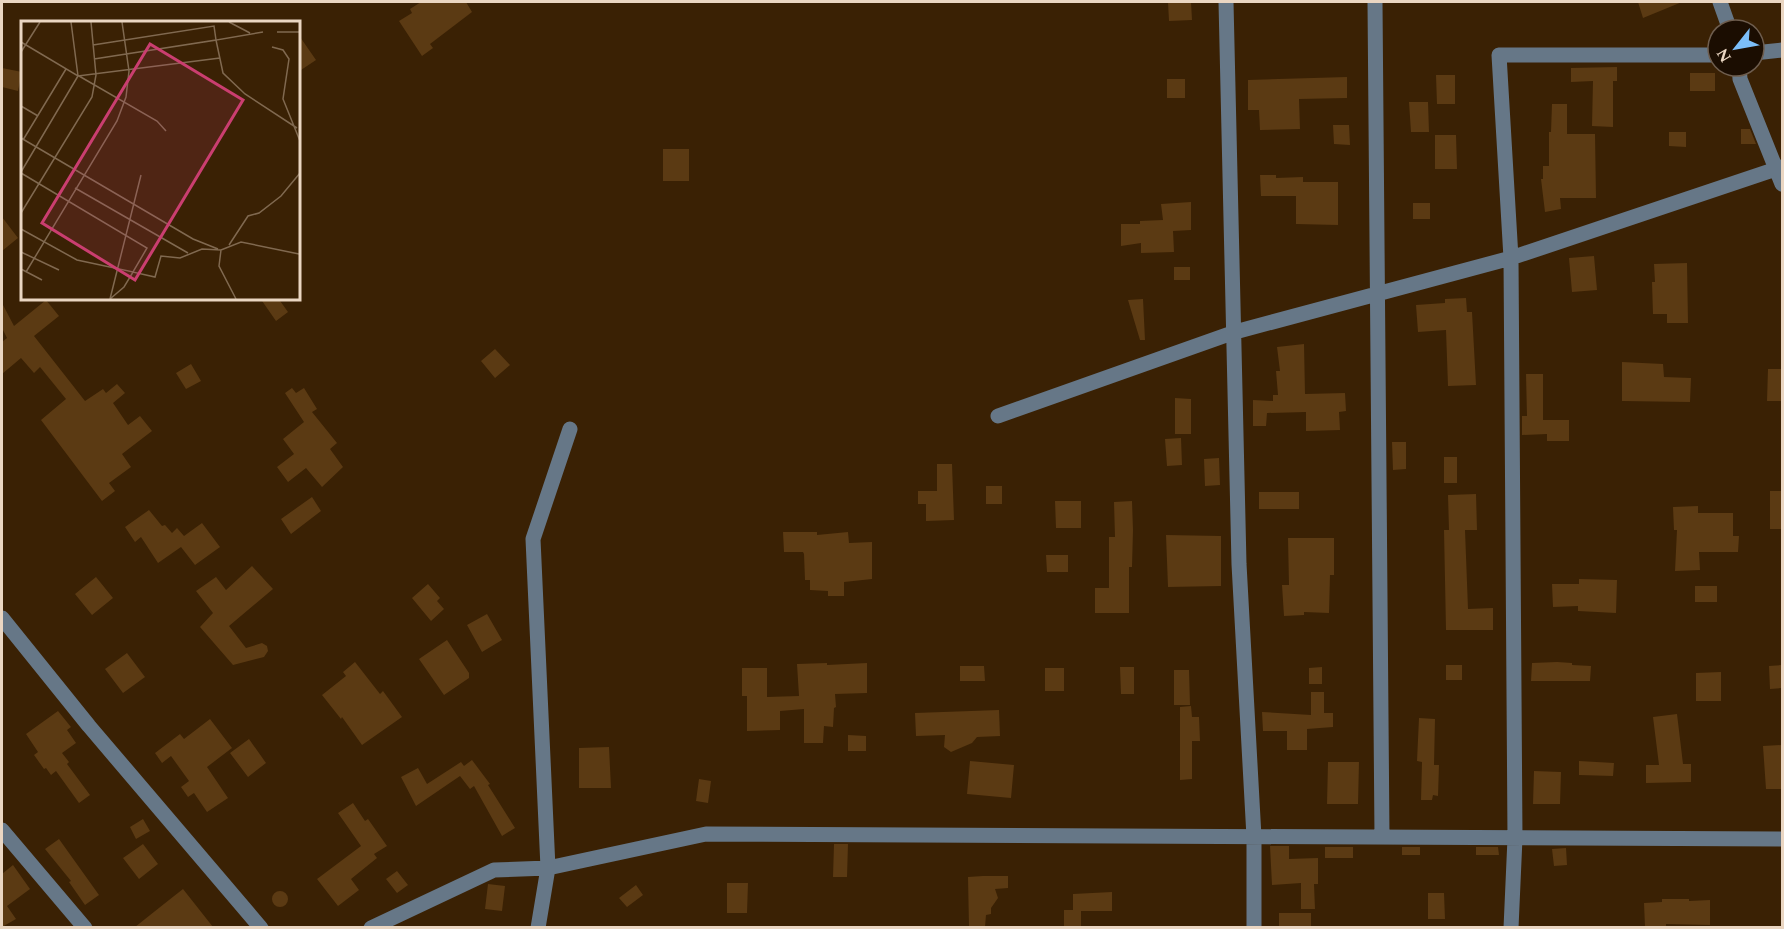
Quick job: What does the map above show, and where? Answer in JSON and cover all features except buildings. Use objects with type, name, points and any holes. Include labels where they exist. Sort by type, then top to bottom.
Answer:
[{"type":"street","points":[[1226,2],[1239,564],[1254,837],[1254,927]]},
{"type":"street","points":[[1375,2],[1382,837]]},
{"type":"street","points":[[1720,2],[1726,18]]},
{"type":"street","points":[[1766,52],[1782,50]]},
{"type":"street","points":[[1511,927],[1515,838],[1511,258],[1499,55],[1706,55]]},
{"type":"street","points":[[1740,78],[1780,168],[1782,184]]},
{"type":"street","points":[[998,416],[1235,333],[1511,258],[1780,168]]},
{"type":"street","points":[[538,927],[548,868],[533,539],[570,429]]},
{"type":"street","points":[[2,618],[89,726],[261,927]]},
{"type":"street","points":[[2,830],[85,927]]},
{"type":"street","points":[[371,927],[494,870],[548,868],[706,834],[1782,839]]}]
